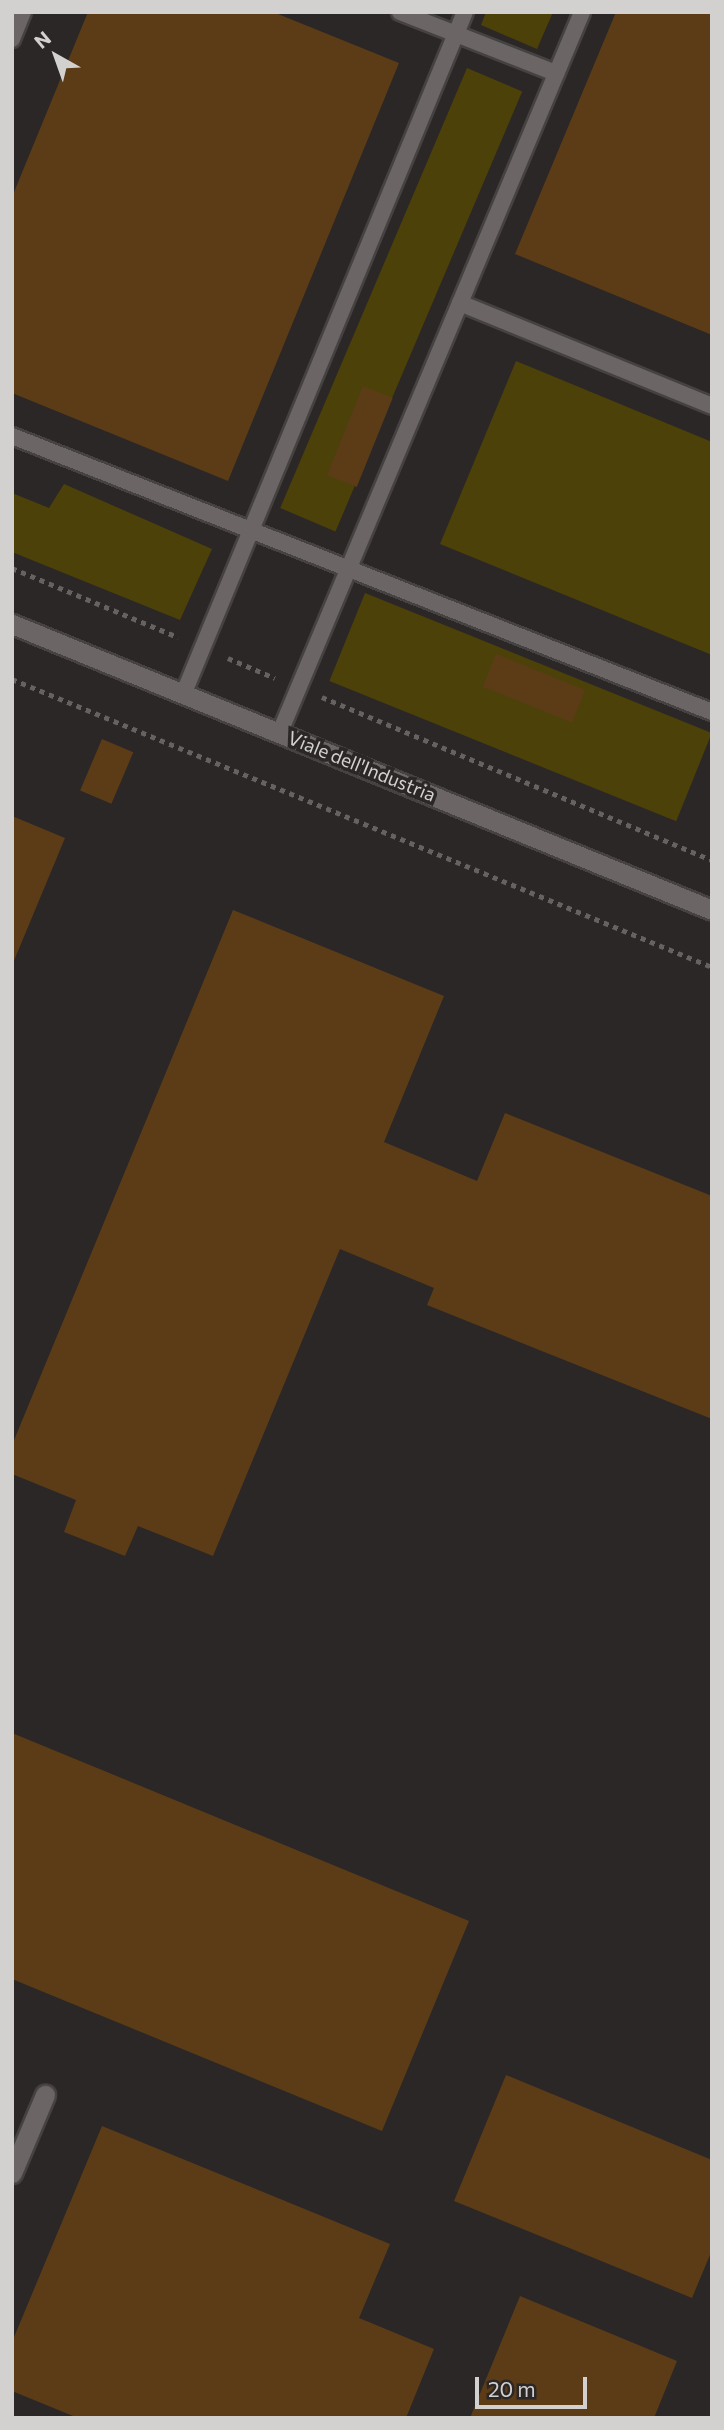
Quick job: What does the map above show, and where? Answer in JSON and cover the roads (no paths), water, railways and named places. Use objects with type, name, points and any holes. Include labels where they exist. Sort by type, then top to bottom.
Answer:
[{"type":"street","name":"Viale dell'Industria","points":[[12,624],[712,910]]},
{"type":"street","points":[[12,2173],[45,2095]]},
{"type":"lane","points":[[12,39],[23,12]]},
{"type":"lane","points":[[400,12],[556,73]]},
{"type":"lane","points":[[183,695],[466,12]]},
{"type":"lane","points":[[280,733],[582,12]]},
{"type":"lane","points":[[460,303],[712,406]]},
{"type":"lane","points":[[12,436],[712,712]]}]
